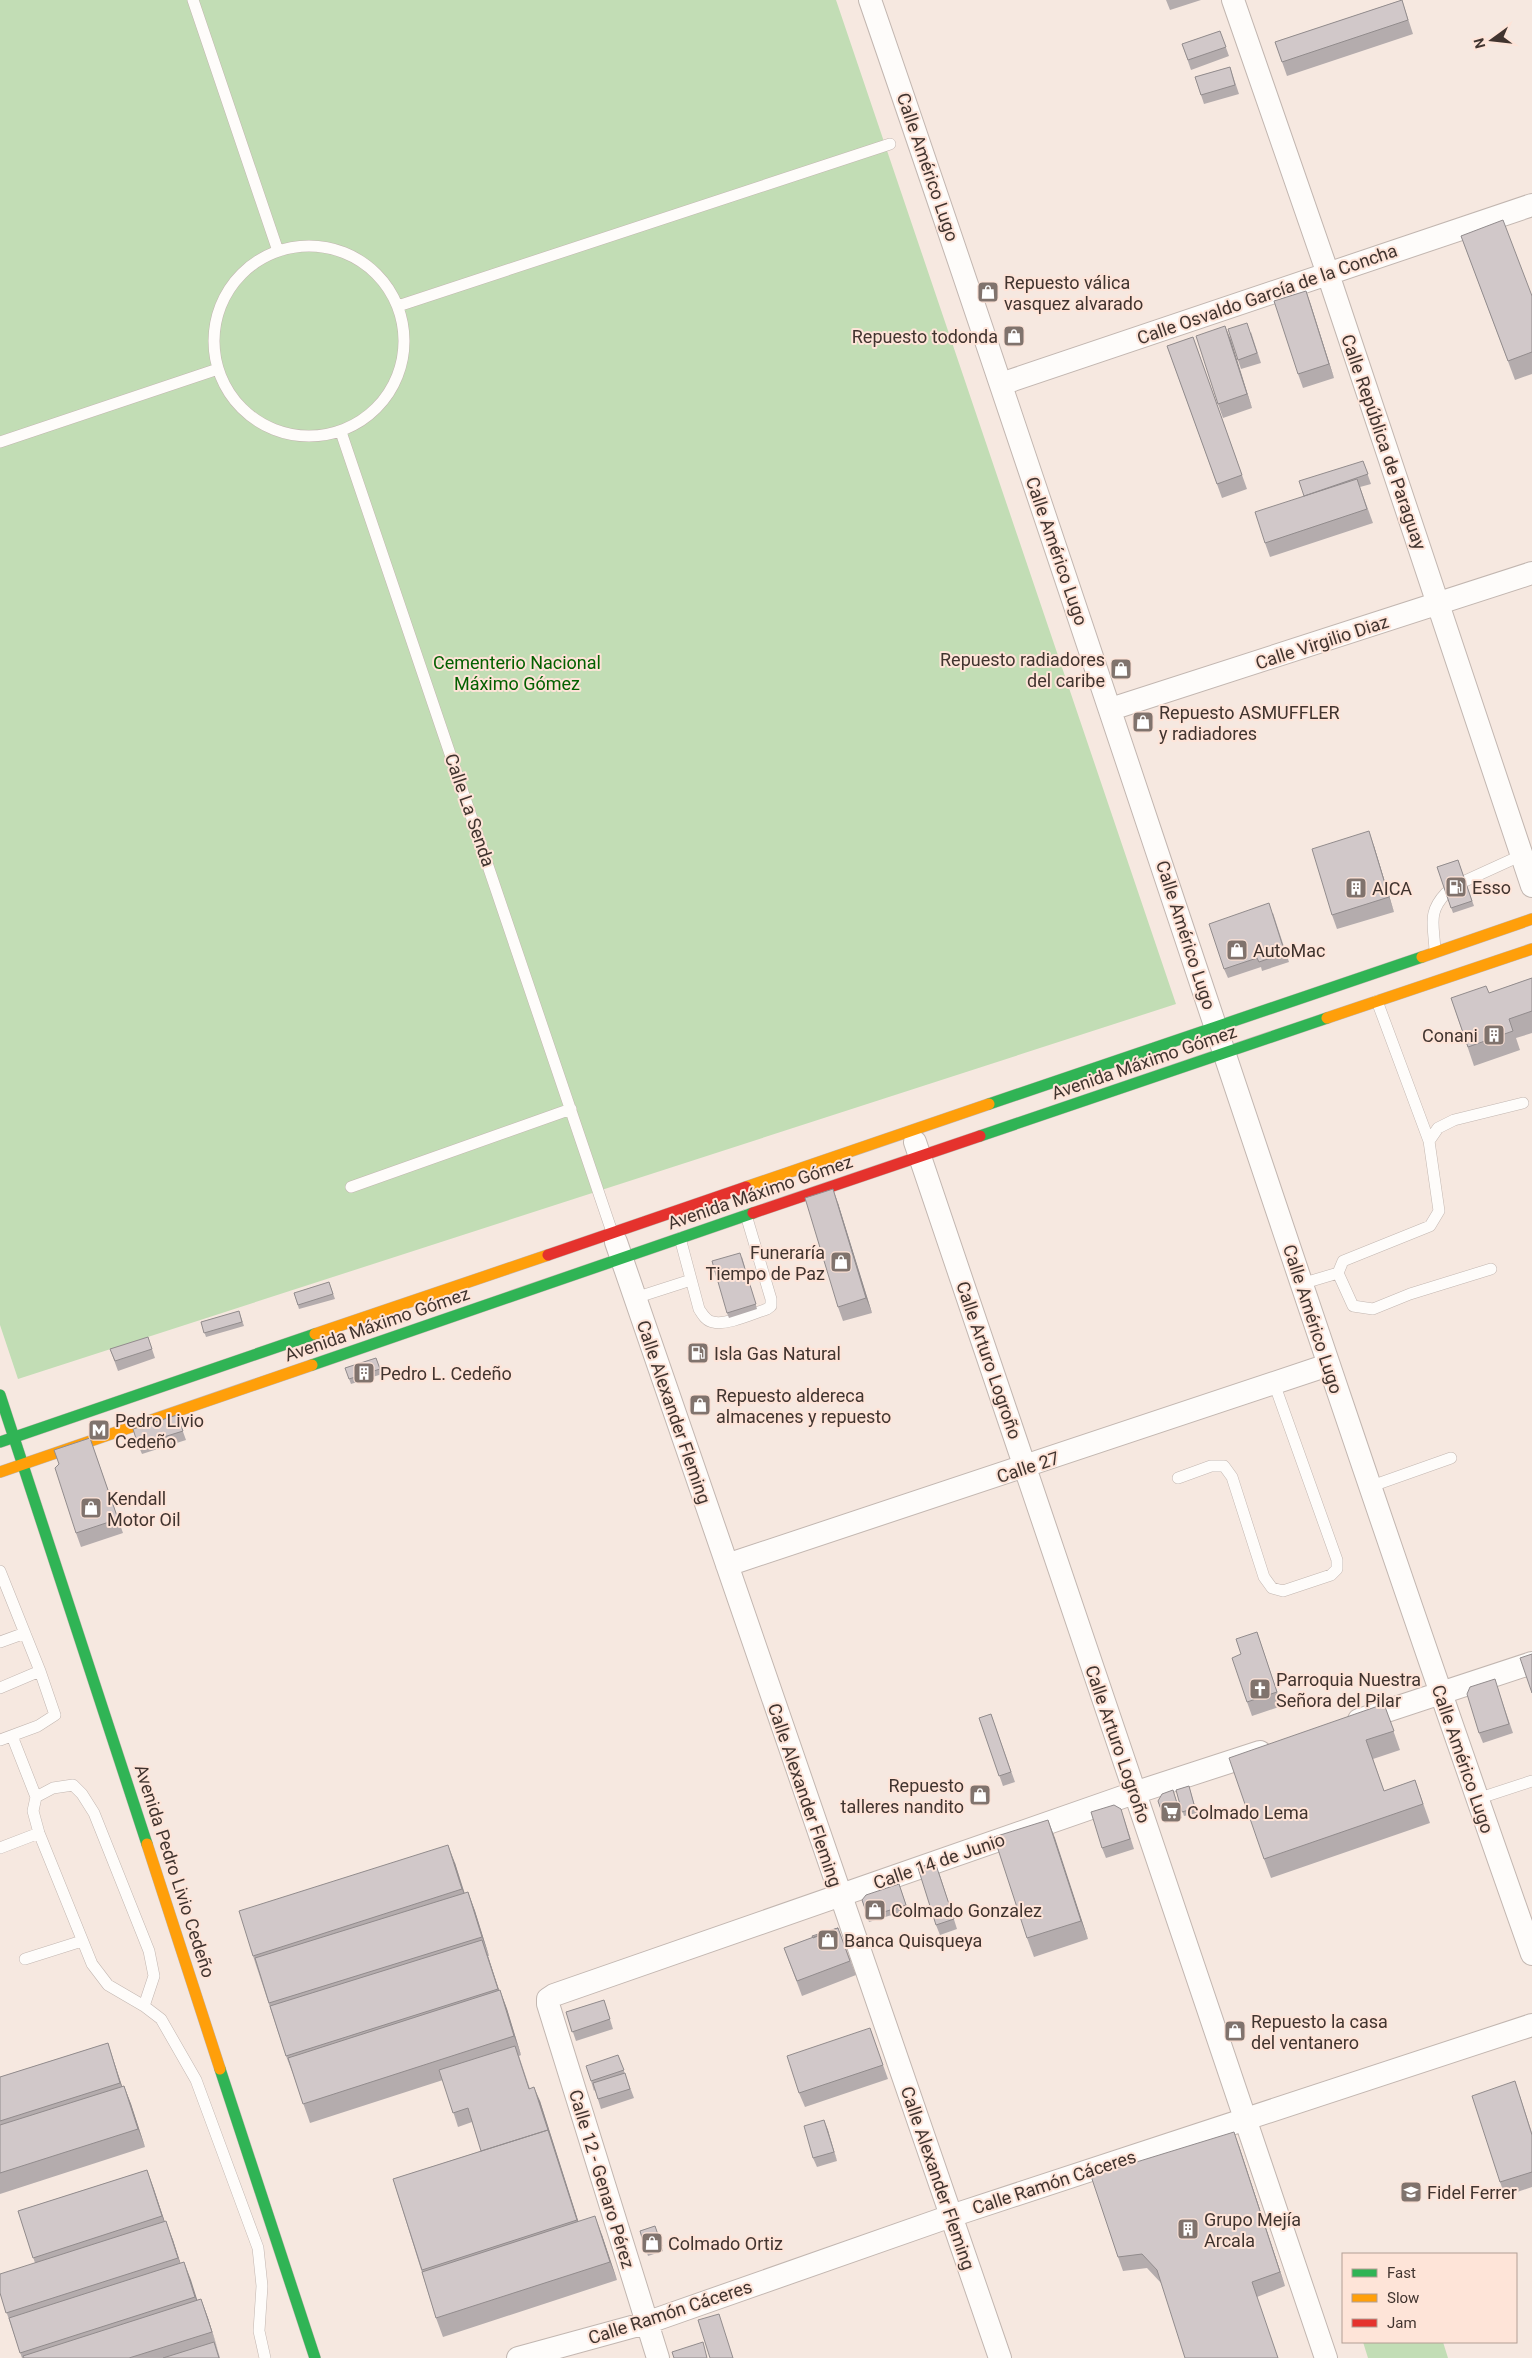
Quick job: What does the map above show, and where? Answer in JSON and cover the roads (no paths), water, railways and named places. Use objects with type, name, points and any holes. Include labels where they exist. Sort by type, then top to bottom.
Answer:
[{"type":"main road","name":"Avenida Máximo Gómez","points":[[0,1442],[1532,919]]},
{"type":"main road","name":"Avenida Máximo Gómez","points":[[0,1472],[746,1215],[1532,949]]},
{"type":"main road","name":"Avenida Pedro Livio Cedeño","points":[[0,1395],[315,2358]]},
{"type":"street","name":"Calle Américo Lugo","points":[[870,0],[1111,709],[1369,1487],[1532,1954]]},
{"type":"street","name":"Calle República de Paraguay","points":[[1233,0],[1328,274],[1532,886]]},
{"type":"street","name":"Calle Osvaldo García de la Concha","points":[[1001,384],[1532,205]]},
{"type":"street","name":"Calle Virgilio Diaz","points":[[1111,709],[1439,605],[1532,573]]},
{"type":"street","name":"Calle Arturo Logroño","points":[[911,1130],[1326,2358]]},
{"type":"street","name":"Calle Alexander Fleming","points":[[612,1232],[1000,2358]]},
{"type":"street","name":"Calle 27","points":[[727,1566],[1026,1468],[1328,1365]]},
{"type":"street","points":[[1338,1727],[1532,1663]]},
{"type":"street","name":"Calle 14 de Junio","points":[[548,1999],[554,1995],[1134,1793],[1282,1745]]},
{"type":"street","name":"Calle 12 - Genaro Pérez","points":[[548,1999],[658,2358]]},
{"type":"street","name":"Calle Ramón Cáceres","points":[[518,2358],[646,2323],[951,2216],[1532,2025]]},
{"type":"lane","points":[[194,0],[278,251]]},
{"type":"lane","points":[[398,306],[890,144]]},
{"type":"lane","points":[[314,246],[341,251],[372,269],[398,306],[403,326],[401,369],[387,397],[366,418],[341,432],[314,437],[289,435],[262,424],[244,411],[218,369],[214,336],[220,308],[237,278],[259,259],[278,251],[314,246]]},
{"type":"lane","points":[[0,442],[218,369]]},
{"type":"lane","name":"Calle La Senda","points":[[341,432],[612,1232]]},
{"type":"lane","points":[[1465,881],[1522,855]]},
{"type":"lane","points":[[1435,952],[1433,912],[1437,903],[1446,893]]},
{"type":"lane","points":[[1378,1002],[1429,1141],[1439,1211],[1430,1226],[1343,1261],[1338,1273],[1354,1306],[1373,1308],[1410,1294],[1491,1269]]},
{"type":"lane","points":[[1429,1141],[1438,1128],[1454,1120],[1523,1103]]},
{"type":"lane","points":[[351,1187],[571,1109]]},
{"type":"lane","points":[[680,1238],[699,1309],[704,1318],[711,1322],[720,1323],[768,1309],[771,1306],[770,1299],[746,1215]]},
{"type":"lane","points":[[1301,1284],[1338,1273]]},
{"type":"lane","points":[[635,1298],[691,1280]]},
{"type":"lane","points":[[1178,1478],[1211,1466],[1224,1466],[1232,1477],[1264,1577],[1272,1588],[1283,1591],[1331,1576],[1337,1569],[1338,1560],[1274,1383]]},
{"type":"lane","points":[[1369,1487],[1451,1458]]},
{"type":"lane","points":[[0,1571],[56,1715],[38,1726],[0,1740]]},
{"type":"lane","points":[[0,1642],[25,1633]]},
{"type":"lane","points":[[0,1688],[40,1671]]},
{"type":"lane","points":[[12,1736],[36,1797],[33,1811],[39,1834],[92,1964],[108,1985],[144,2006],[161,2020],[196,2080],[258,2248],[262,2286],[258,2332],[265,2358]]},
{"type":"lane","points":[[1477,1799],[1532,1781]]},
{"type":"lane","points":[[36,1797],[52,1788],[73,1786],[82,1794],[94,1813],[149,1951],[154,1976],[144,2006]]},
{"type":"lane","points":[[0,1848],[39,1834]]},
{"type":"lane","points":[[25,1959],[82,1941]]},
{"type":"place","name":"Repuesto válica vasquez alvarado","points":[[988,292]]},
{"type":"place","name":"Repuesto todonda","points":[[1014,336]]},
{"type":"place","name":"Repuesto radiadores del caribe","points":[[1121,669]]},
{"type":"place","name":"Repuesto ASMUFFLER y radiadores","points":[[1143,722]]},
{"type":"place","name":"Esso","points":[[1456,887]]},
{"type":"place","name":"AICA","points":[[1356,888]]},
{"type":"place","name":"AutoMac","points":[[1237,950]]},
{"type":"place","name":"Conani","points":[[1494,1035]]},
{"type":"place","name":"Funeraría Tiempo de Paz","points":[[841,1262]]},
{"type":"place","name":"Isla Gas Natural","points":[[698,1353]]},
{"type":"place","name":"Pedro L. Cedeño","points":[[364,1373]]},
{"type":"place","name":"Repuesto aldereca almacenes y repuesto","points":[[700,1405]]},
{"type":"place","name":"Pedro Livio Cedeño","points":[[99,1430]]},
{"type":"place","name":"Kendall Motor Oil","points":[[91,1508]]},
{"type":"place","name":"Parroquia Nuestra Señora del Pilar","points":[[1260,1689]]},
{"type":"place","name":"Repuesto talleres nandito","points":[[980,1795]]},
{"type":"place","name":"Colmado Lema","points":[[1171,1812]]},
{"type":"place","name":"Colmado Gonzalez","points":[[875,1910]]},
{"type":"place","name":"Banca Quisqueya","points":[[828,1940]]},
{"type":"place","name":"Repuesto la casa del ventanero","points":[[1235,2031]]},
{"type":"place","name":"Fidel Ferrer","points":[[1411,2192]]},
{"type":"place","name":"Grupo Mejía Arcala","points":[[1188,2229]]},
{"type":"place","name":"Colmado Ortiz","points":[[652,2243]]},
{"type":"park label","name":"Cementerio Nacional Máximo Gómez","points":[[517,672]]}]
